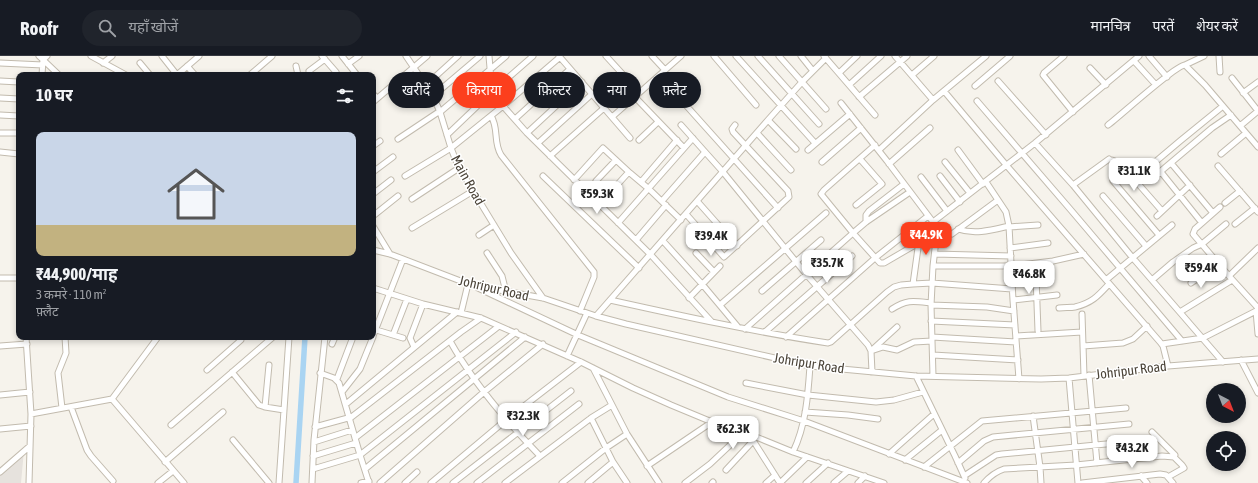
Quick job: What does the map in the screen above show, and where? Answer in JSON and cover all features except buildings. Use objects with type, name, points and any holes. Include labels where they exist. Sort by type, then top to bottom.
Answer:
[{"type":"street","points":[[93,56],[121,72]]},
{"type":"street","points":[[103,62],[112,56]]},
{"type":"street","points":[[162,56],[175,72]]},
{"type":"street","points":[[180,72],[199,56]]},
{"type":"street","points":[[253,72],[272,56]]},
{"type":"street","points":[[342,56],[355,72]]},
{"type":"street","points":[[348,64],[359,56]]},
{"type":"street","name":"Main Road","points":[[406,56],[417,72]]},
{"type":"street","points":[[376,99],[427,56]]},
{"type":"street","points":[[440,72],[458,56]]},
{"type":"street","points":[[444,87],[480,56]]},
{"type":"street","points":[[489,56],[490,70]]},
{"type":"street","points":[[398,139],[440,112],[506,56]]},
{"type":"street","points":[[515,72],[533,56]]},
{"type":"street","points":[[516,95],[560,56],[573,72]]},
{"type":"street","points":[[606,56],[621,72]]},
{"type":"street","points":[[652,56],[665,70]]},
{"type":"street","points":[[714,56],[756,105]]},
{"type":"street","points":[[736,56],[815,143]]},
{"type":"street","points":[[758,56],[819,124]]},
{"type":"street","points":[[779,56],[826,109]]},
{"type":"street","points":[[801,56],[813,71]]},
{"type":"street","points":[[838,73],[857,56]]},
{"type":"street","points":[[849,85],[881,56]]},
{"type":"street","points":[[895,56],[934,100]]},
{"type":"street","points":[[859,97],[907,56]]},
{"type":"street","points":[[912,75],[934,56]]},
{"type":"street","points":[[913,284],[918,248],[917,245],[914,245],[884,263],[880,263],[821,194],[860,159],[877,148],[986,56]]},
{"type":"street","points":[[976,86],[1010,56]]},
{"type":"street","points":[[1064,56],[1043,75],[1073,112]]},
{"type":"street","points":[[932,222],[1046,135],[1140,56]]},
{"type":"street","points":[[1149,56],[1167,77]]},
{"type":"street","points":[[1108,126],[1182,65],[1204,56]]},
{"type":"street","points":[[1219,56],[1220,72]]},
{"type":"street","points":[[641,90],[679,57]]},
{"type":"street","points":[[596,316],[825,57],[875,115]]},
{"type":"street","points":[[309,71],[324,58],[336,72]]},
{"type":"street","points":[[0,63],[43,59]]},
{"type":"street","points":[[42,72],[43,59]]},
{"type":"street","points":[[43,59],[56,72]]},
{"type":"street","points":[[1134,61],[1156,85]]},
{"type":"street","points":[[140,63],[148,72]]},
{"type":"street","points":[[1185,64],[1258,147]]},
{"type":"street","points":[[187,66],[192,72]]},
{"type":"street","points":[[296,66],[297,72]]},
{"type":"street","points":[[1090,68],[1106,86]]},
{"type":"street","points":[[515,119],[570,69]]},
{"type":"street","points":[[1232,78],[1258,111],[1240,126]]},
{"type":"street","points":[[0,80],[16,82]]},
{"type":"street","points":[[998,81],[1046,135]]},
{"type":"street","points":[[1244,93],[1258,82]]},
{"type":"street","points":[[538,143],[592,94],[585,86]]},
{"type":"street","points":[[944,91],[1007,166],[1162,344],[1168,366]]},
{"type":"street","points":[[0,98],[16,99]]},
{"type":"street","points":[[976,101],[1182,341]]},
{"type":"street","points":[[841,103],[877,148],[932,222],[936,240],[931,304],[933,376]]},
{"type":"street","points":[[641,104],[684,148]]},
{"type":"street","points":[[1135,179],[1223,106]]},
{"type":"street","name":"Main Road","points":[[438,108],[450,148],[460,168],[511,253],[543,298]]},
{"type":"street","points":[[447,135],[475,108]]},
{"type":"street","points":[[405,176],[450,148],[501,108]]},
{"type":"street","points":[[505,108],[527,133],[651,255],[711,322]]},
{"type":"street","points":[[527,133],[554,108]]},
{"type":"street","points":[[550,156],[604,108],[630,138]]},
{"type":"street","points":[[612,117],[621,108]]},
{"type":"street","points":[[689,108],[778,208]]},
{"type":"street","points":[[808,150],[850,114]]},
{"type":"street","points":[[0,115],[16,116]]},
{"type":"street","points":[[1154,177],[1212,128],[1231,115]]},
{"type":"street","points":[[491,116],[495,124],[496,145],[501,155],[594,272],[594,278],[580,311]]},
{"type":"street","points":[[768,120],[796,149]]},
{"type":"street","points":[[639,140],[658,122]]},
{"type":"street","points":[[681,125],[723,172],[806,274],[866,342],[871,351],[872,372]]},
{"type":"street","points":[[686,214],[723,257],[726,256],[787,200],[789,194],[745,147],[732,130],[735,125]]},
{"type":"street","points":[[822,162],[861,128]]},
{"type":"street","points":[[889,164],[930,128]]},
{"type":"street","points":[[0,133],[16,133]]},
{"type":"street","points":[[757,133],[791,170]]},
{"type":"street","points":[[1221,154],[1246,133]]},
{"type":"street","points":[[618,223],[693,138]]},
{"type":"street","points":[[641,182],[677,140]]},
{"type":"street","points":[[376,144],[380,141]]},
{"type":"street","points":[[1035,143],[1073,185],[1132,257],[1223,362]]},
{"type":"street","points":[[574,180],[604,148],[681,220]]},
{"type":"street","points":[[958,150],[1006,212],[1009,226],[1019,379]]},
{"type":"street","points":[[0,152],[16,154]]},
{"type":"street","points":[[662,201],[705,152]]},
{"type":"street","points":[[376,170],[393,157]]},
{"type":"street","points":[[856,205],[882,184],[860,159]]},
{"type":"street","points":[[1073,185],[1110,159],[1120,163],[1162,211]]},
{"type":"street","points":[[596,181],[616,160]]},
{"type":"street","points":[[945,162],[970,193]]},
{"type":"street","points":[[1171,163],[1213,213]]},
{"type":"street","points":[[1218,166],[1257,210],[1235,224]]},
{"type":"street","points":[[412,199],[460,168]]},
{"type":"street","points":[[1161,172],[1202,223]]},
{"type":"street","points":[[599,205],[627,174],[630,173]]},
{"type":"street","points":[[543,176],[640,268]]},
{"type":"street","points":[[921,176],[947,211]]},
{"type":"street","points":[[940,176],[960,202]]},
{"type":"street","points":[[376,192],[391,180]]},
{"type":"street","points":[[1113,181],[1159,235]]},
{"type":"street","points":[[866,222],[866,215],[869,211],[904,184]]},
{"type":"street","points":[[1157,216],[1190,185]]},
{"type":"street","points":[[412,228],[474,191]]},
{"type":"street","points":[[1225,203],[1240,191]]},
{"type":"street","points":[[744,329],[866,222],[910,192]]},
{"type":"street","points":[[376,214],[398,196]]},
{"type":"street","points":[[1103,196],[1146,246]]},
{"type":"street","points":[[952,234],[998,200]]},
{"type":"street","points":[[697,201],[737,246]]},
{"type":"street","points":[[636,240],[666,205]]},
{"type":"street","points":[[1220,207],[1193,232],[1257,310],[1258,334]]},
{"type":"street","points":[[720,305],[826,213]]},
{"type":"street","points":[[786,337],[875,258],[928,216]]},
{"type":"street","points":[[1152,280],[1184,254],[1202,244],[1226,224]]},
{"type":"street","points":[[478,235],[494,225]]},
{"type":"street","points":[[958,229],[968,232],[988,231],[1009,226],[1038,225]]},
{"type":"street","points":[[1059,308],[1073,308],[1093,301],[1120,268],[1172,225]]},
{"type":"street","points":[[376,231],[390,254]]},
{"type":"street","points":[[762,291],[821,240]]},
{"type":"street","points":[[663,241],[738,327]]},
{"type":"street","points":[[1010,248],[1048,243]]},
{"type":"street","points":[[1180,312],[1231,278],[1258,248]]},
{"type":"street","name":"Johripur Road","points":[[376,251],[390,254],[470,285],[543,298],[596,316],[810,366],[916,376],[1019,379],[1069,378],[1168,366],[1258,359]]},
{"type":"street","points":[[487,253],[502,276],[506,292]]},
{"type":"street","points":[[696,253],[714,272]]},
{"type":"street","points":[[935,254],[1011,256]]},
{"type":"street","points":[[933,266],[1011,266],[1062,260],[1084,254]]},
{"type":"street","points":[[765,332],[852,256]]},
{"type":"street","points":[[376,324],[403,259]]},
{"type":"street","points":[[1038,331],[1038,297],[1036,277],[1044,271],[1045,262]]},
{"type":"street","points":[[1191,283],[1219,264]]},
{"type":"street","points":[[689,298],[720,266]]},
{"type":"street","points":[[0,278],[16,278]]},
{"type":"street","points":[[610,300],[744,329],[786,337],[830,342],[894,287],[901,285],[932,283],[1012,289]]},
{"type":"street","points":[[346,404],[460,311],[470,285],[578,335],[728,397],[804,421],[967,483]]},
{"type":"street","points":[[376,289],[423,304],[460,311],[481,318],[516,332],[592,367],[639,391],[712,422],[747,433],[793,452],[884,483]]},
{"type":"street","points":[[1013,300],[1057,294]]},
{"type":"street","points":[[393,336],[406,299]]},
{"type":"street","points":[[892,310],[904,302],[909,301],[1014,311]]},
{"type":"street","points":[[414,347],[410,338],[423,304]]},
{"type":"street","points":[[1162,344],[1203,338],[1257,310]]},
{"type":"street","points":[[568,356],[587,313]]},
{"type":"street","points":[[1082,314],[1083,346],[1098,463]]},
{"type":"street","points":[[315,427],[349,418],[481,318]]},
{"type":"street","points":[[931,321],[1015,325]]},
{"type":"street","points":[[313,456],[356,441],[499,326]]},
{"type":"street","points":[[1083,346],[1124,343],[1133,339],[1147,326]]},
{"type":"street","points":[[871,351],[897,327]]},
{"type":"street","points":[[376,330],[403,338]]},
{"type":"street","points":[[313,469],[360,455],[516,332]]},
{"type":"street","points":[[871,351],[883,347],[897,350],[914,342],[932,339],[1016,339],[1082,332]]},
{"type":"street","points":[[365,469],[475,380],[525,337]]},
{"type":"street","points":[[26,340],[31,414],[29,483]]},
{"type":"street","points":[[62,408],[58,373],[66,353],[65,340]]},
{"type":"street","points":[[31,414],[112,399],[156,340]]},
{"type":"street","points":[[207,370],[241,340]]},
{"type":"street","points":[[171,425],[269,340]]},
{"type":"street","points":[[279,483],[289,340]]},
{"type":"street","points":[[312,483],[315,427],[325,340]]},
{"type":"street","points":[[332,344],[334,340]]},
{"type":"street","points":[[352,340],[337,379],[369,482],[362,483]]},
{"type":"street","points":[[342,392],[360,369],[372,340]]},
{"type":"street","points":[[450,341],[459,357],[484,392],[506,420],[540,456]]},
{"type":"street","points":[[0,346],[27,344]]},
{"type":"street","points":[[380,483],[484,392],[542,344]]},
{"type":"street","points":[[932,355],[1018,360]]},
{"type":"street","points":[[1241,360],[1258,393]]},
{"type":"street","points":[[431,483],[506,420],[581,362]]},
{"type":"street","points":[[265,407],[269,365]]},
{"type":"street","points":[[793,452],[804,421],[810,366]]},
{"type":"street","points":[[592,367],[628,434],[659,483]]},
{"type":"street","points":[[232,372],[257,403],[265,407],[284,410]]},
{"type":"street","points":[[320,373],[337,379]]},
{"type":"street","points":[[916,376],[967,483]]},
{"type":"street","points":[[1069,378],[1078,483]]},
{"type":"street","points":[[746,384],[808,395],[882,402],[923,392]]},
{"type":"street","points":[[453,483],[571,391]]},
{"type":"street","points":[[0,395],[30,392]]},
{"type":"street","points":[[112,399],[184,483]]},
{"type":"street","points":[[477,483],[579,404]]},
{"type":"street","points":[[505,483],[591,418],[612,405]]},
{"type":"street","points":[[71,407],[87,450],[113,481]]},
{"type":"street","points":[[924,467],[982,421],[1126,408]]},
{"type":"street","points":[[166,462],[222,412]]},
{"type":"street","points":[[805,412],[878,419]]},
{"type":"street","points":[[889,454],[934,414]]},
{"type":"street","points":[[1033,416],[1041,483]]},
{"type":"street","points":[[591,418],[613,462],[627,483]]},
{"type":"street","points":[[647,466],[712,422]]},
{"type":"street","points":[[958,463],[988,438],[1129,424]]},
{"type":"street","points":[[0,430],[30,426]]},
{"type":"street","points":[[314,442],[352,430]]},
{"type":"street","points":[[905,460],[942,430]]},
{"type":"street","points":[[1152,432],[1171,450],[1175,455],[1174,457],[1184,468],[1168,477]]},
{"type":"street","points":[[747,433],[780,483],[807,457]]},
{"type":"street","points":[[685,483],[747,433]]},
{"type":"street","points":[[562,483],[606,448],[628,434]]},
{"type":"street","points":[[233,440],[269,483]]},
{"type":"street","points":[[726,470],[753,441]]},
{"type":"street","points":[[964,476],[996,455],[1137,441]]},
{"type":"street","points":[[0,472],[30,446]]},
{"type":"street","points":[[984,483],[991,475],[1004,469],[1076,465],[1162,456],[1174,457]]},
{"type":"street","points":[[588,483],[613,462]]},
{"type":"street","points":[[806,483],[828,463]]},
{"type":"street","points":[[158,483],[173,471]]},
{"type":"street","points":[[834,483],[848,471]]},
{"type":"street","points":[[405,483],[417,472]]},
{"type":"street","points":[[1082,483],[1132,480],[1141,476],[1160,474],[1168,477],[1173,483]]},
{"type":"street","points":[[766,483],[775,475]]},
{"type":"street","points":[[858,483],[866,476]]},
{"type":"street","points":[[1141,476],[1147,483]]},
{"type":"shaded area","points":[[24,450],[21,483],[0,483],[0,470]]},
{"type":"waterway","points":[[296,483],[305,340]]}]
